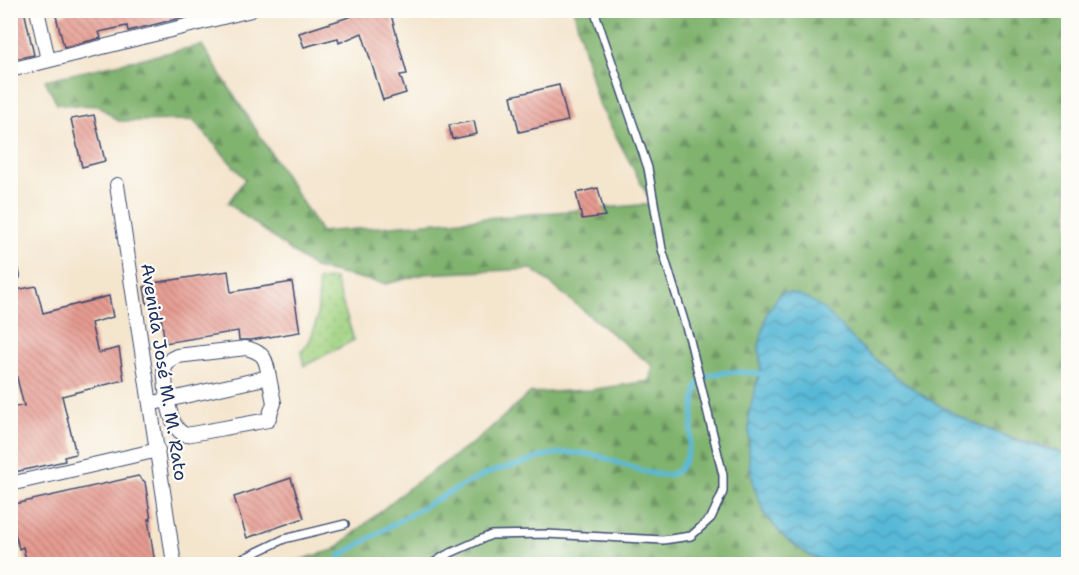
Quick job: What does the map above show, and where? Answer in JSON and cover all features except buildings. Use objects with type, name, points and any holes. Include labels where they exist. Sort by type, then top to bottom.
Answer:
[{"type":"street","points":[[37,10],[48,60]]},
{"type":"street","points":[[10,70],[129,42],[210,15],[251,10]]},
{"type":"street","name":"Avenida José M. M. Rato","points":[[117,186],[174,564]]},
{"type":"street","points":[[246,348],[264,356],[274,403],[268,420],[186,435],[178,432],[167,400],[164,368],[171,359],[177,356],[246,348]]},
{"type":"street","points":[[150,403],[269,376]]},
{"type":"street","points":[[10,484],[158,450]]},
{"type":"lane","points":[[432,564],[491,534],[546,534],[663,540],[691,536],[711,518],[723,492],[723,475],[690,340],[662,249],[648,168],[594,10]]},
{"type":"lane","points":[[10,249],[16,276],[10,283]]},
{"type":"lane","points":[[232,564],[284,539],[345,524]]},
{"type":"green space","points":[[574,11],[1068,11],[1068,454],[1003,435],[952,414],[906,386],[862,348],[759,347],[761,368],[756,383],[766,516],[784,537],[809,555],[831,564],[286,564],[334,550],[406,490],[477,440],[530,393],[590,390],[650,381],[653,366],[532,269],[424,274],[386,284],[314,268],[228,203],[245,179],[193,120],[118,121],[99,106],[57,104],[45,80],[202,45],[321,232],[652,204],[597,100]]},
{"type":"green space","points":[[335,279],[354,340],[304,366],[301,352],[315,328],[318,280]]},
{"type":"water","points":[[781,292],[794,293],[826,311],[878,362],[927,399],[1002,435],[1068,454],[1068,564],[831,564],[809,555],[784,537],[766,516],[754,487],[749,459],[749,413],[761,368],[759,347],[767,313]]},
{"type":"waterway","points":[[702,379],[723,372],[765,374]]},
{"type":"waterway","points":[[334,564],[341,555],[466,484],[493,471],[546,455],[588,454],[648,472],[667,475],[674,473],[681,467],[686,457],[698,384]]}]
